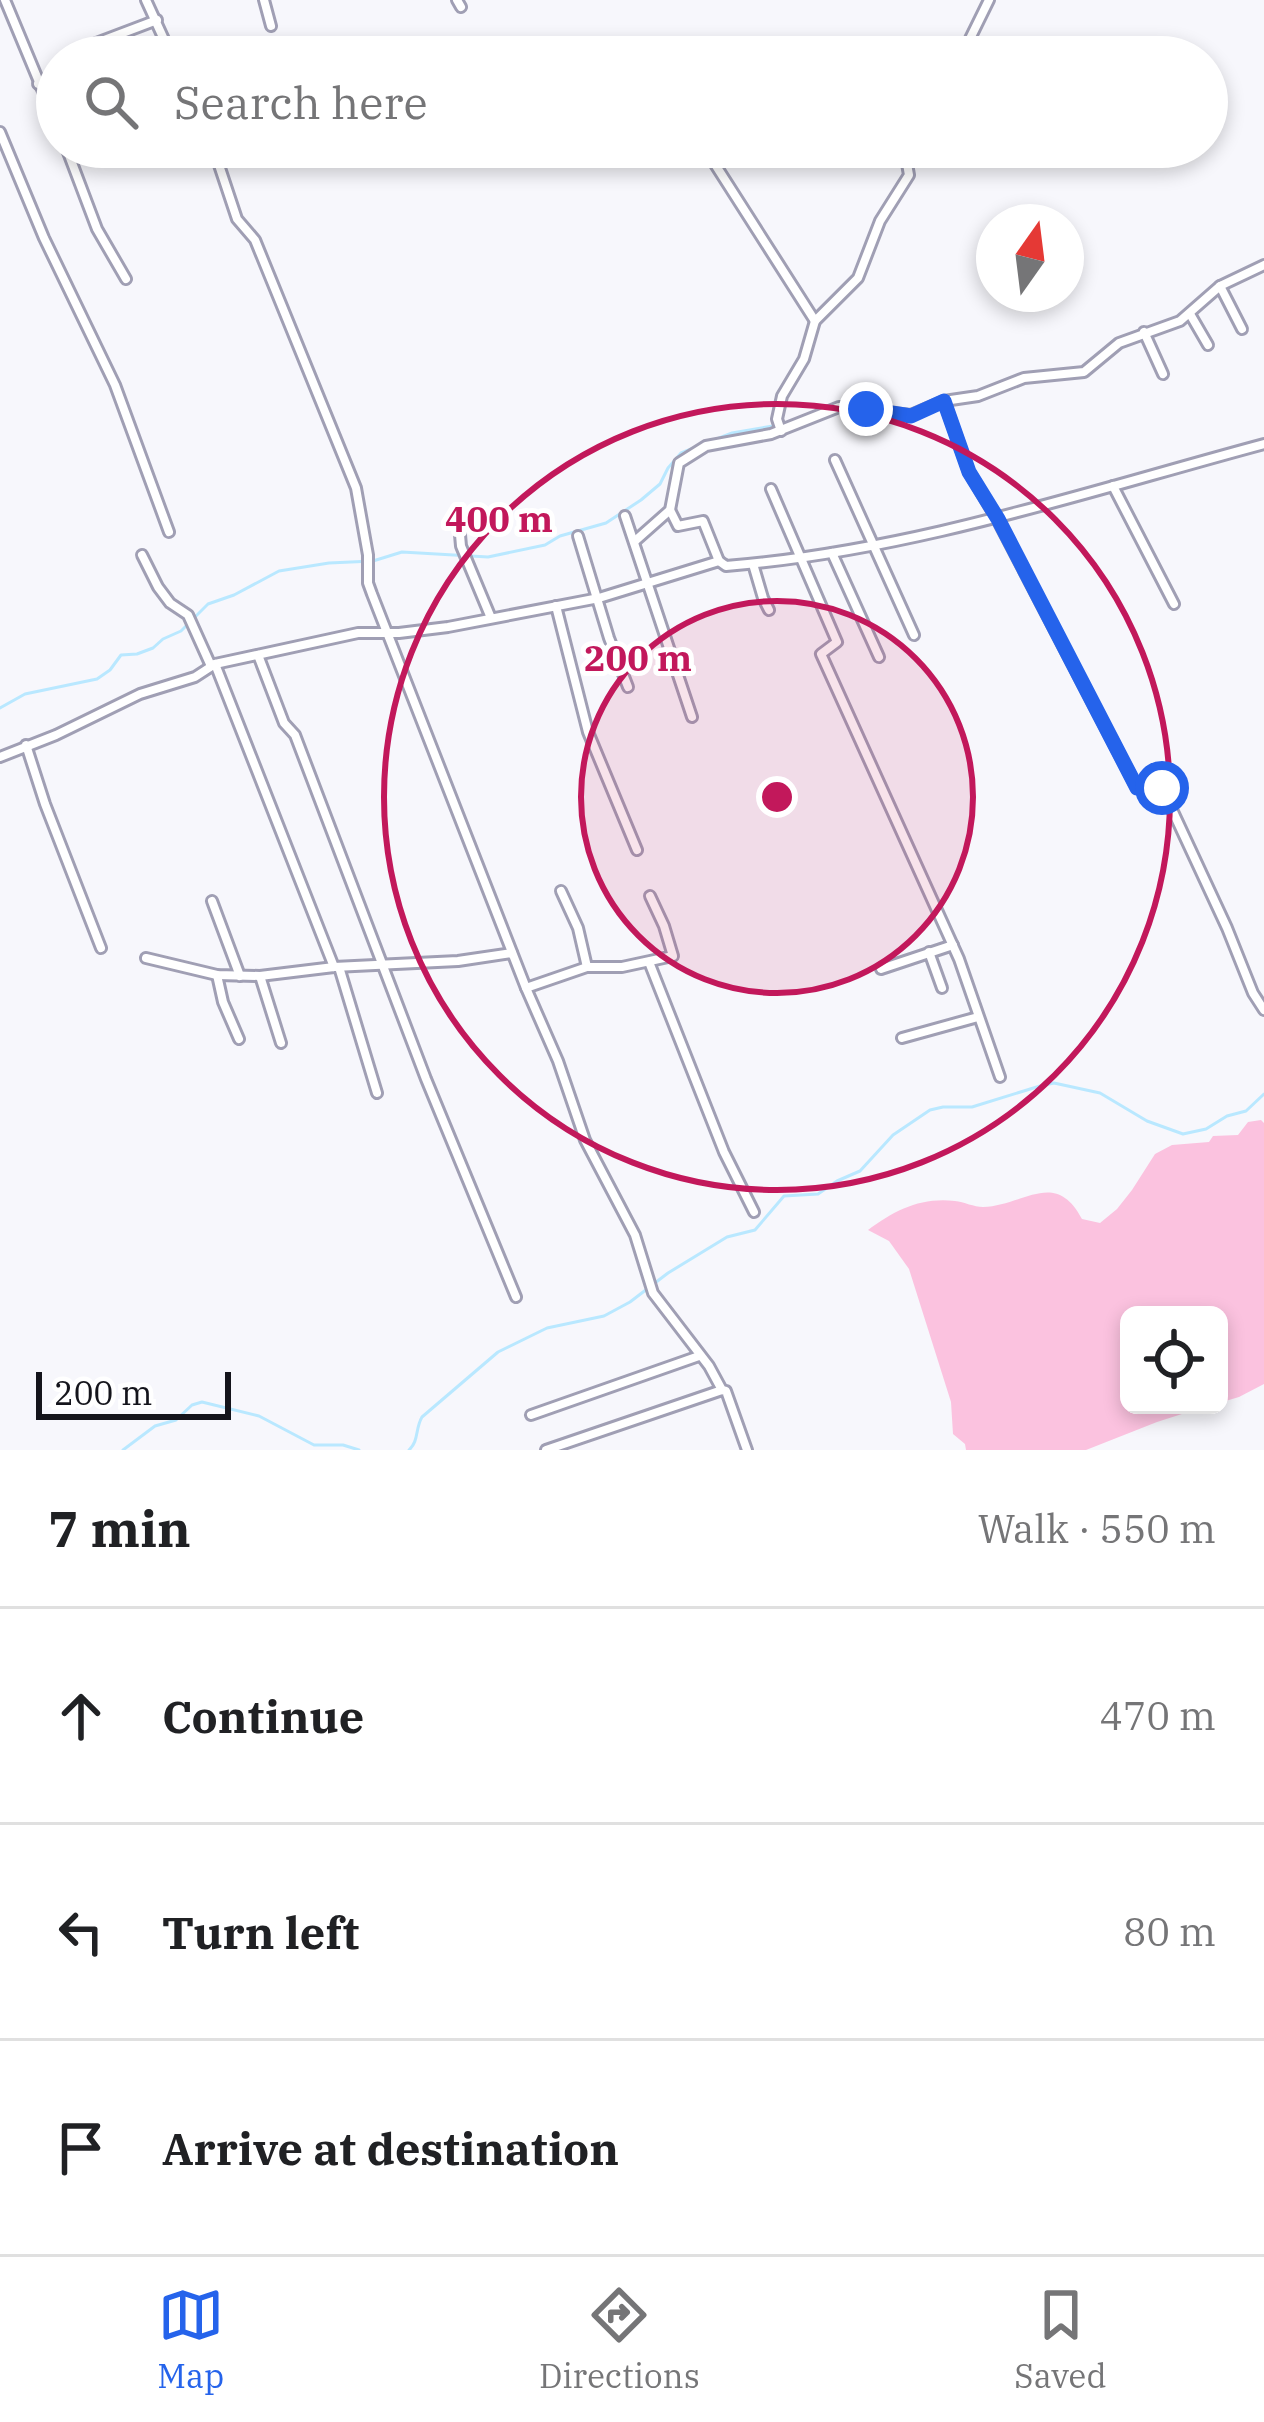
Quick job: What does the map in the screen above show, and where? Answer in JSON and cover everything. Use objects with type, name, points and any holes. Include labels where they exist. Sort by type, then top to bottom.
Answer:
[{"type":"street","points":[[4,0],[36,79]]},
{"type":"street","points":[[146,0],[163,36]]},
{"type":"street","points":[[264,0],[271,26]]},
{"type":"street","points":[[971,36],[989,0]]},
{"type":"street","points":[[113,36],[157,20]]},
{"type":"street","points":[[1,136],[115,385],[169,532]]},
{"type":"street","points":[[73,168],[97,230],[126,279]]},
{"type":"street","points":[[220,168],[237,219],[255,240],[356,488],[368,583],[385,632],[558,1061],[585,1140],[635,1235],[651,1287],[726,1391],[747,1450]]},
{"type":"street","points":[[717,168],[815,321]]},
{"type":"street","points":[[781,431],[777,419],[782,396],[805,359],[815,321],[859,278],[880,221],[909,175],[908,168]]},
{"type":"street","points":[[635,541],[670,510],[676,471],[685,458],[722,442],[781,431],[839,407],[911,416],[944,401],[978,396],[1024,378],[1084,372],[1112,348],[1190,314],[1220,286],[1260,267],[1264,281]]},
{"type":"street","points":[[1220,286],[1242,329]]},
{"type":"street","points":[[1190,314],[1208,345]]},
{"type":"street","points":[[1144,332],[1163,374]]},
{"type":"street","points":[[944,401],[969,472],[1137,788],[1162,788],[1264,1010]]},
{"type":"street","points":[[670,510],[678,526],[703,521],[726,566],[753,564],[914,539],[1264,444]]},
{"type":"street","points":[[836,460],[914,635]]},
{"type":"street","points":[[1113,486],[1174,604]]},
{"type":"street","points":[[771,489],[837,642],[821,654],[953,945],[1000,1077]]},
{"type":"street","points":[[458,512],[465,559],[491,619]]},
{"type":"street","points":[[625,517],[692,716]]},
{"type":"street","points":[[578,536],[628,687]]},
{"type":"street","points":[[832,553],[879,657]]},
{"type":"street","points":[[142,555],[164,596],[190,620],[213,665],[337,967],[377,1094]]},
{"type":"street","points":[[0,758],[213,665],[358,633],[419,631],[599,598],[719,560]]},
{"type":"street","points":[[753,564],[769,610]]},
{"type":"street","points":[[556,606],[588,732],[637,850]]},
{"type":"street","points":[[258,655],[284,723],[295,735],[382,967],[516,1297]]},
{"type":"street","points":[[26,745],[101,948]]},
{"type":"street","points":[[561,891],[578,928],[587,967]]},
{"type":"street","points":[[526,988],[587,967],[622,967],[673,955],[650,896]]},
{"type":"street","points":[[212,901],[240,976]]},
{"type":"street","points":[[881,969],[953,945]]},
{"type":"street","points":[[929,952],[942,988]]},
{"type":"street","points":[[146,958],[217,975],[260,976],[512,953]]},
{"type":"street","points":[[649,962],[724,1152],[754,1211]]},
{"type":"street","points":[[217,975],[238,1039]]},
{"type":"street","points":[[260,976],[281,1042]]},
{"type":"street","points":[[902,1038],[977,1017]]},
{"type":"street","points":[[531,1415],[699,1356]]},
{"type":"street","points":[[546,1450],[722,1390]]},
{"type":"shaded area","points":[[1248,1122],[1264,1123],[1264,1384],[1228,1400],[1228,1306],[1120,1306],[1120,1414],[1182,1414],[1086,1450],[966,1450],[953,1434],[951,1402],[909,1269],[889,1241],[868,1230],[920,1203],[943,1200],[983,1207],[1050,1193],[1061,1195],[1082,1219],[1100,1223],[1117,1209],[1155,1154],[1172,1145],[1238,1135]]},
{"type":"waterway","points":[[1105,350],[1144,330]]},
{"type":"waterway","points":[[794,421],[830,407]]},
{"type":"waterway","points":[[0,708],[25,694],[97,679],[121,655],[153,648],[181,631],[208,604],[279,571],[373,561],[402,552],[488,557],[545,545],[606,523],[660,484],[681,453],[732,433],[773,426]]},
{"type":"waterway","points":[[409,1450],[422,1417],[498,1352],[547,1328],[604,1316],[630,1302],[727,1237],[755,1230],[784,1196],[818,1194],[860,1171],[893,1135],[930,1110],[972,1107],[1054,1083],[1100,1093],[1147,1121],[1183,1134],[1246,1111],[1264,1094]]},
{"type":"waterway","points":[[123,1450],[155,1426],[176,1420],[202,1402],[259,1416],[314,1445],[359,1450]]},
{"type":"route","points":[[866,409],[911,416],[944,401],[969,472],[1137,788],[1162,788]]}]
